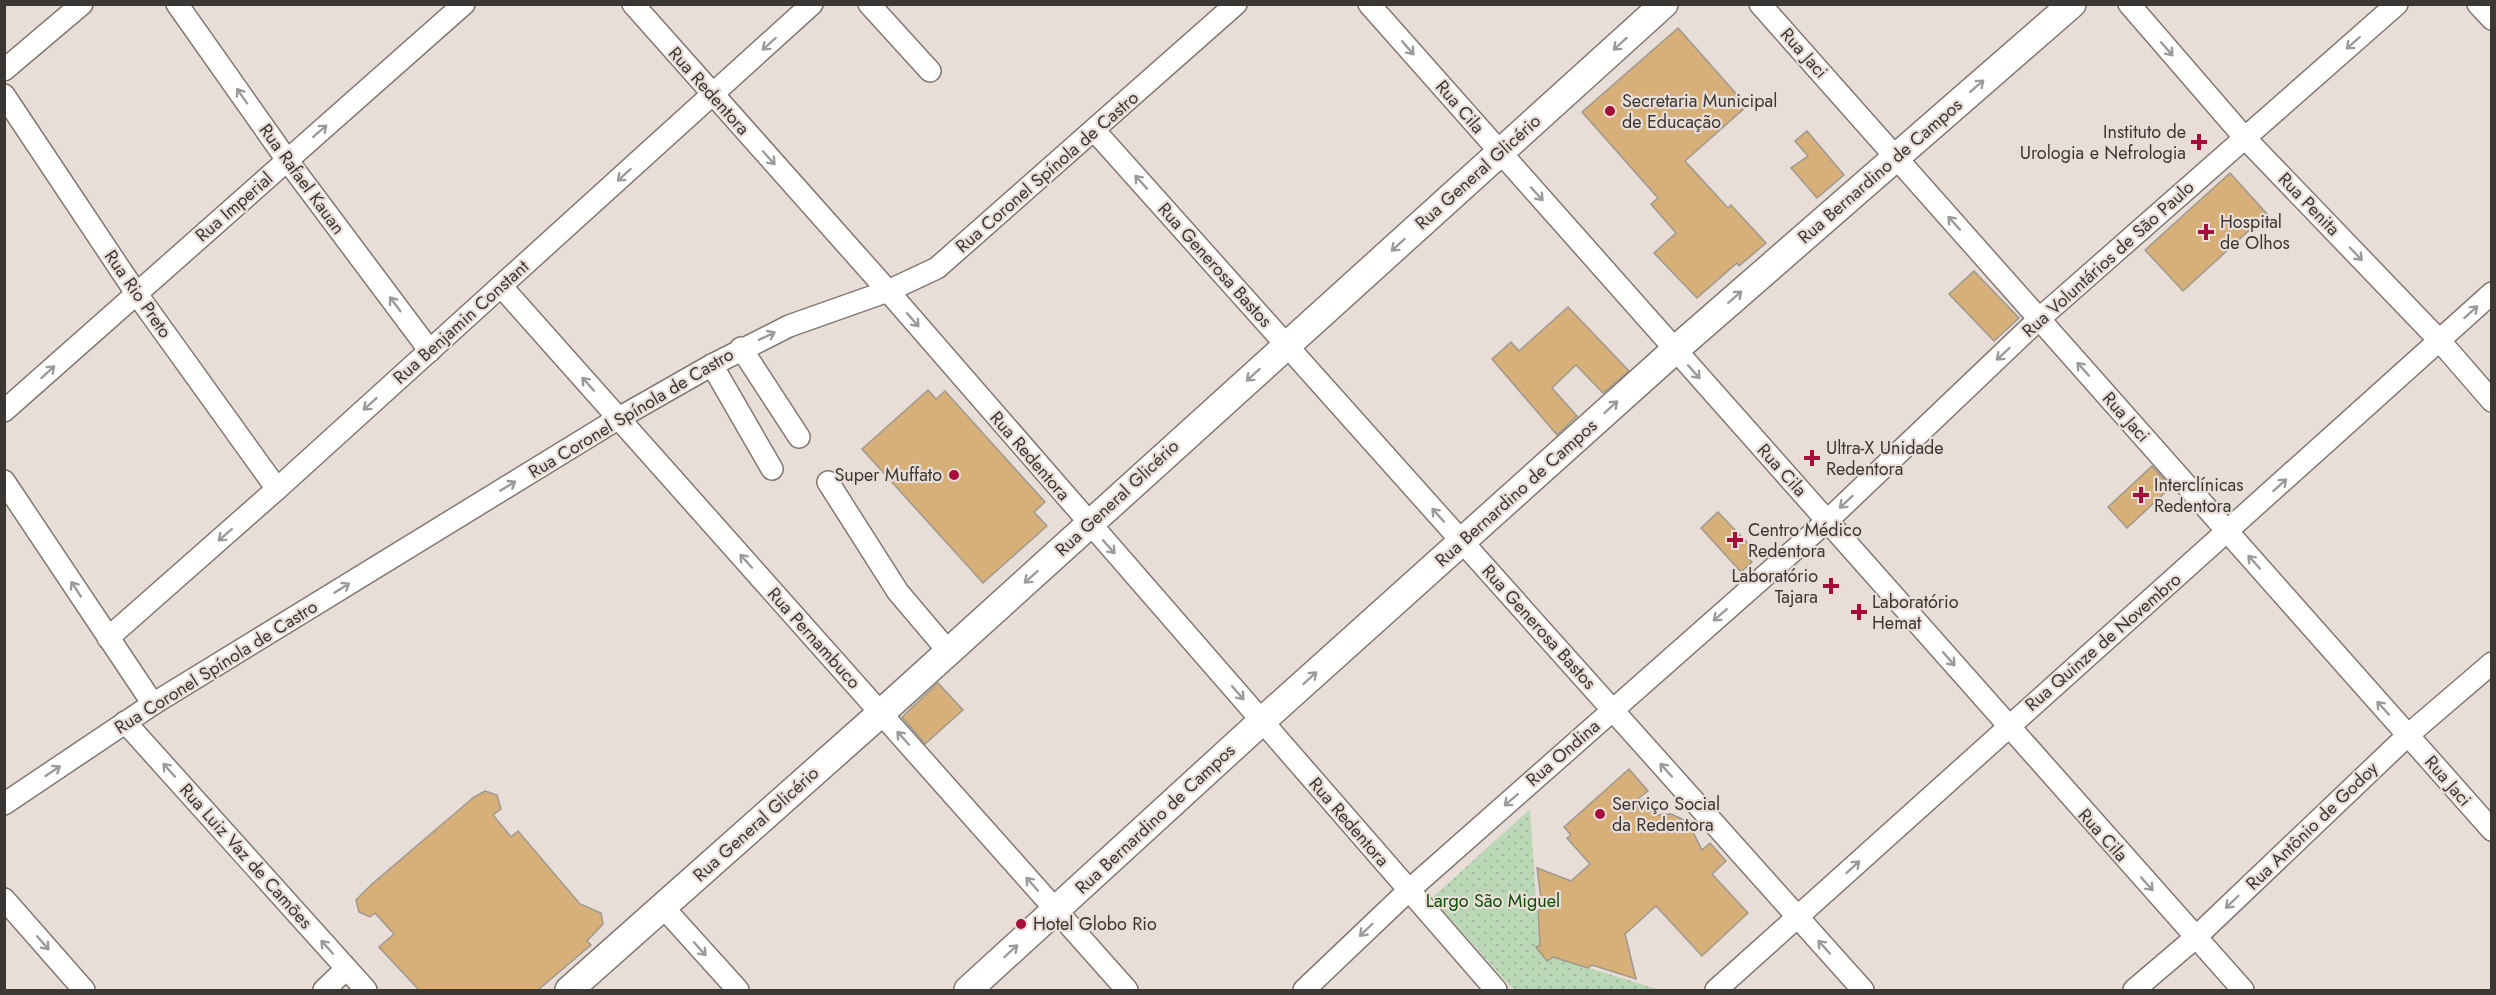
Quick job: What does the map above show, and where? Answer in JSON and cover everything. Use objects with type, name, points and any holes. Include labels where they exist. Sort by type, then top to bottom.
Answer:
[{"type":"street","points":[[4,70],[82,4]]},
{"type":"street","name":"Rua Rafael Kauan","points":[[177,4],[287,160],[430,351]]},
{"type":"street","name":"Rua Imperial","points":[[4,411],[464,4]]},
{"type":"street","name":"Rua Redentora","points":[[633,4],[888,291],[1089,525],[1496,990]]},
{"type":"street","name":"Rua Benjamin Constant","points":[[108,638],[277,489],[812,4]]},
{"type":"street","points":[[868,4],[930,71]]},
{"type":"street","name":"Rua Coronel Spínola de Castro","points":[[4,804],[153,704],[619,418],[712,364],[789,326],[888,291],[937,268],[1236,4]]},
{"type":"street","name":"Rua Cila","points":[[1369,4],[2194,938],[2243,990]]},
{"type":"street","name":"Rua General Glicério","points":[[569,990],[881,713],[1664,4]]},
{"type":"street","name":"Rua Jaci","points":[[1760,4],[2492,830]]},
{"type":"street","name":"Rua Bernardino de Campos","points":[[968,990],[1262,721],[1675,350],[2072,4]]},
{"type":"street","name":"Rua Penita","points":[[2129,4],[2244,137],[2439,340],[2492,401]]},
{"type":"street","name":"Rua Voluntários de São Paulo","points":[[1827,521],[2039,319],[2397,4]]},
{"type":"street","points":[[2478,4],[2492,19]]},
{"type":"street","name":"Rua Rio Preto","points":[[4,95],[136,293],[277,489]]},
{"type":"street","name":"Rua Generosa Bastos","points":[[1094,130],[1863,990]]},
{"type":"street","name":"Rua Pernambuco","points":[[501,286],[1127,990]]},
{"type":"street","name":"Rua Quinze de Novembro","points":[[1716,990],[2492,294]]},
{"type":"street","points":[[741,348],[799,437]]},
{"type":"street","points":[[712,364],[772,469]]},
{"type":"street","points":[[4,481],[153,704]]},
{"type":"street","points":[[828,482],[898,592],[948,651]]},
{"type":"street","name":"Rua Ondina","points":[[1304,990],[1408,891],[1827,521]]},
{"type":"street","name":"Rua Antônio de Godoy","points":[[2134,990],[2194,938],[2408,735],[2492,663]]},
{"type":"street","name":"Rua Luiz Vaz de Camões","points":[[125,722],[366,990]]},
{"type":"street","points":[[4,899],[84,990]]},
{"type":"street","points":[[663,907],[738,990]]},
{"type":"street","points":[[324,990],[346,969]]},
{"type":"green space","name":"Largo São Miguel","points":[[1530,809],[1539,945],[1536,948],[1547,961],[1553,957],[1660,990],[1514,990],[1432,898]]},
{"type":"building","points":[[1678,28],[1747,106],[1685,161],[1728,208],[1731,205],[1766,243],[1739,266],[1737,263],[1697,298],[1654,253],[1676,233],[1651,204],[1658,198],[1582,112]]},
{"type":"building","points":[[1807,131],[1844,175],[1817,198],[1791,168],[1808,156],[1795,141]]},
{"type":"building","name":"Hospital de Olhos","points":[[2230,173],[2267,214],[2183,291],[2145,250]]},
{"type":"building","points":[[1974,271],[2019,318],[1994,341],[1949,294]]},
{"type":"building","points":[[1568,307],[1629,371],[1603,393],[1576,365],[1552,388],[1577,416],[1557,435],[1492,359],[1511,342],[1519,351]]},
{"type":"building","name":"Super Muffato","points":[[928,390],[936,399],[945,391],[1045,502],[1034,512],[1047,526],[983,583],[862,449]]},
{"type":"building","name":"Interclínicas Redentora","points":[[2152,466],[2171,487],[2127,528],[2108,507]]},
{"type":"building","name":"Centro Médico Redentora","points":[[1718,512],[1754,550],[1747,557],[1752,562],[1741,572],[1701,528]]},
{"type":"building","points":[[938,683],[963,710],[925,744],[902,717]]},
{"type":"building","points":[[1629,769],[1648,791],[1639,798],[1654,815],[1671,814],[1682,819],[1691,828],[1702,850],[1710,843],[1726,861],[1712,874],[1748,913],[1702,956],[1656,906],[1625,934],[1636,979],[1592,965],[1588,968],[1553,957],[1547,961],[1536,947],[1540,945],[1538,911],[1542,907],[1537,868],[1571,881],[1590,864],[1567,838],[1571,835],[1564,827]]},
{"type":"building","points":[[485,791],[497,795],[501,809],[493,815],[511,837],[518,831],[580,904],[601,913],[603,924],[587,941],[591,945],[538,990],[419,990],[379,947],[394,934],[375,913],[370,917],[359,912],[356,900],[474,797]]},
{"type":"place","name":"Secretaria Municipal de Educação","points":[[1610,111]]},
{"type":"place","name":"Instituto de Urologia e Nefrologia","points":[[2199,142]]},
{"type":"place","name":"Hospital de Olhos","points":[[2206,232]]},
{"type":"place","name":"Ultra-X Unidade Redentora","points":[[1812,458]]},
{"type":"place","name":"Super Muffato","points":[[954,475]]},
{"type":"place","name":"Interclínicas Redentora","points":[[2141,495]]},
{"type":"place","name":"Centro Médico Redentora","points":[[1735,540]]},
{"type":"place","name":"Laboratório Tajara","points":[[1831,586]]},
{"type":"place","name":"Laboratório Hemat","points":[[1859,612]]},
{"type":"place","name":"Serviço Social da Redentora","points":[[1600,814]]},
{"type":"place","name":"Hotel Globo Rio","points":[[1021,924]]}]
